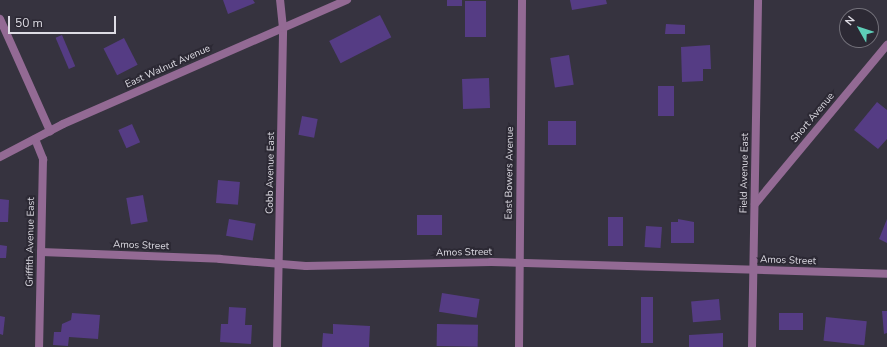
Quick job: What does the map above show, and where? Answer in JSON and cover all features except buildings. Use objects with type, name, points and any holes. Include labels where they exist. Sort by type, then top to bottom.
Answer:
[{"type":"street","name":"Cobb Avenue East","points":[[277,347],[283,28],[280,0]]},
{"type":"street","name":"East Walnut Avenue","points":[[0,157],[50,131],[346,0]]},
{"type":"street","name":"East Bowers Avenue","points":[[519,347],[518,263],[522,0]]},
{"type":"street","name":"Field Avenue East","points":[[752,347],[758,0]]},
{"type":"street","points":[[0,19],[50,131]]},
{"type":"street","name":"Short Avenue","points":[[755,204],[887,45]]},
{"type":"street","name":"Griffith Avenue East","points":[[35,139],[42,159],[39,347]]},
{"type":"street","name":"Amos Street","points":[[41,252],[279,264],[518,263],[887,274]]}]
